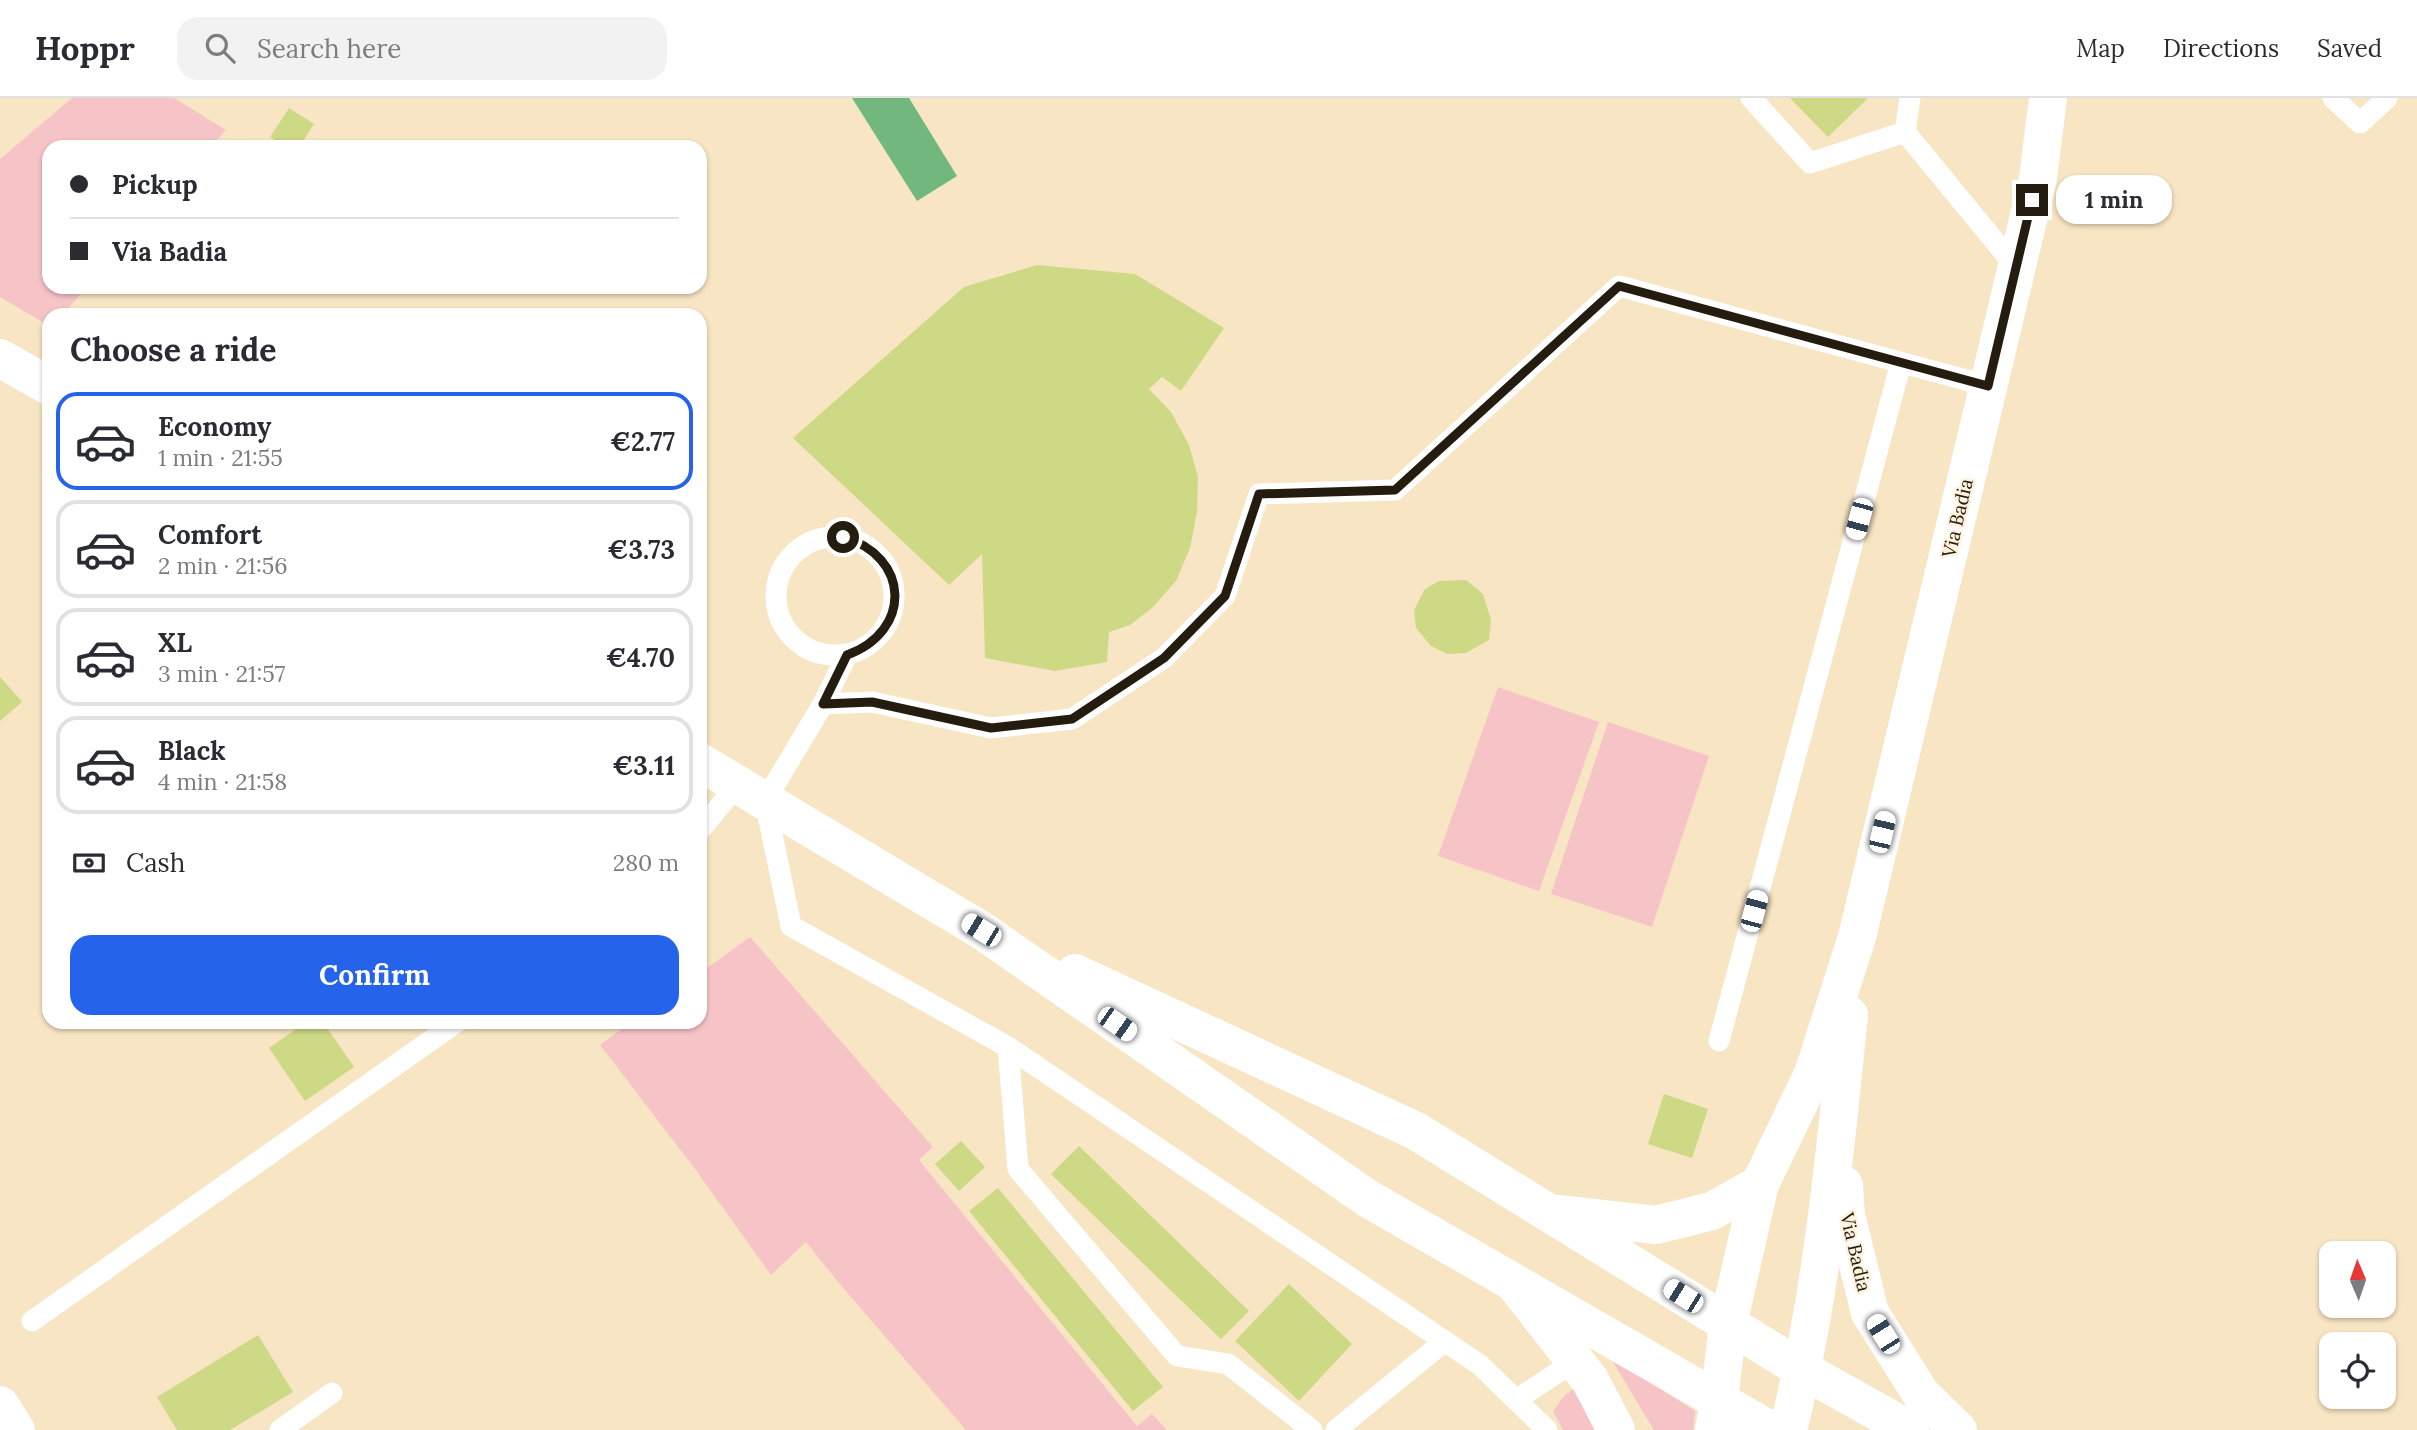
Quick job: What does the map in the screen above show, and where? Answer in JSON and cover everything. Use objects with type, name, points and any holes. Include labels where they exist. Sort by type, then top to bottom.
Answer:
[{"type":"main road","name":"Via Badia","points":[[1717,1416],[1728,1324],[1760,1184],[1813,1074],[1857,936],[2038,178],[2048,98]]},
{"type":"main road","points":[[1,358],[42,382]]},
{"type":"main road","points":[[707,766],[981,930],[1367,1198],[1513,1282],[1717,1416],[1770,1430]]},
{"type":"main road","points":[[981,930],[1416,1131],[1803,1370],[1910,1430]]},
{"type":"main road","name":"Via Badia","points":[[1788,1430],[1803,1370],[1825,1241],[1857,936]]},
{"type":"main road","name":"Via Badia","points":[[1838,1128],[1846,1215],[1870,1313],[1921,1394],[1958,1430]]},
{"type":"main road","points":[[1549,1213],[1656,1224],[1712,1211],[1760,1184]]},
{"type":"main road","points":[[1513,1282],[1590,1380],[1616,1430]]},
{"type":"main road","points":[[0,1405],[16,1430]]},
{"type":"lane","points":[[1751,98],[1810,163],[1905,132]]},
{"type":"lane","points":[[1910,98],[1905,132],[2016,267]]},
{"type":"lane","points":[[2333,98],[2360,123],[2387,98]]},
{"type":"lane","points":[[823,704],[872,702],[991,728],[1072,719],[1164,658],[1225,596],[1259,494],[1395,490],[1619,286],[1988,386]]},
{"type":"lane","points":[[1719,1041],[1901,363]]},
{"type":"lane","points":[[707,825],[751,792],[823,704],[847,655],[864,649],[879,637],[889,621],[894,604],[894,585],[882,560],[860,542],[843,537],[824,537],[806,544],[791,556],[781,571],[775,589],[776,608],[783,625],[794,640],[810,651],[828,656],[847,655]]},
{"type":"lane","points":[[751,792],[792,926],[1008,1047],[1480,1365],[1547,1430]]},
{"type":"lane","points":[[32,1321],[447,1029]]},
{"type":"lane","points":[[1008,1047],[1018,1169],[1177,1356],[1228,1364],[1312,1430]]},
{"type":"lane","points":[[1336,1430],[1445,1341]]},
{"type":"lane","points":[[1516,1400],[1575,1362]]},
{"type":"lane","points":[[280,1430],[332,1394]]},
{"type":"shaded area","points":[[72,98],[174,98],[226,130],[217,140],[42,140],[42,294],[81,294],[68,308],[42,308],[42,322],[0,297],[0,159]]},
{"type":"shaded area","points":[[852,98],[909,98],[957,176],[917,201]]},
{"type":"shaded area","points":[[1498,687],[1599,722],[1539,891],[1438,856]]},
{"type":"shaded area","points":[[1608,722],[1709,756],[1652,927],[1551,894]]},
{"type":"shaded area","points":[[750,937],[933,1147],[919,1160],[1137,1426],[1152,1414],[1167,1430],[966,1430],[806,1242],[771,1275],[695,1169],[600,1045],[622,1029],[707,1029],[707,968]]},
{"type":"shaded area","points":[[1610,1357],[1695,1411],[1693,1430],[1654,1430]]},
{"type":"shaded area","points":[[1581,1385],[1609,1430],[1563,1430],[1553,1411],[1566,1394]]},
{"type":"building","points":[[1790,98],[1868,98],[1828,137]]},
{"type":"building","points":[[289,108],[314,124],[304,140],[275,140],[270,137]]},
{"type":"building","points":[[1037,265],[1135,274],[1224,328],[1181,391],[1162,377],[1149,389],[1171,412],[1189,445],[1198,477],[1197,512],[1190,548],[1176,581],[1152,608],[1130,625],[1109,632],[1107,662],[1055,671],[985,658],[982,554],[949,585],[793,438],[964,287]]},
{"type":"building","points":[[1466,580],[1483,594],[1491,620],[1489,640],[1466,653],[1447,654],[1431,646],[1416,628],[1414,610],[1425,589],[1439,581]]},
{"type":"building","points":[[0,677],[22,702],[0,721]]},
{"type":"building","points":[[296,1029],[328,1029],[354,1067],[305,1101],[269,1048]]},
{"type":"building","points":[[1664,1094],[1708,1109],[1692,1158],[1648,1144]]},
{"type":"building","points":[[961,1141],[985,1167],[959,1191],[935,1164]]},
{"type":"building","points":[[1079,1146],[1249,1311],[1221,1339],[1051,1174]]},
{"type":"building","points":[[998,1188],[1163,1387],[1133,1411],[969,1211]]},
{"type":"building","points":[[1289,1284],[1352,1344],[1299,1401],[1235,1341]]},
{"type":"building","points":[[258,1335],[293,1392],[230,1430],[177,1430],[157,1397]]},
{"type":"route","points":[[843,537],[860,542],[876,553],[887,567],[894,585],[894,604],[889,621],[879,637],[864,649],[847,655],[823,704],[872,702],[991,728],[1072,719],[1164,658],[1225,596],[1259,494],[1395,490],[1619,286],[1988,386],[2032,200]]}]
